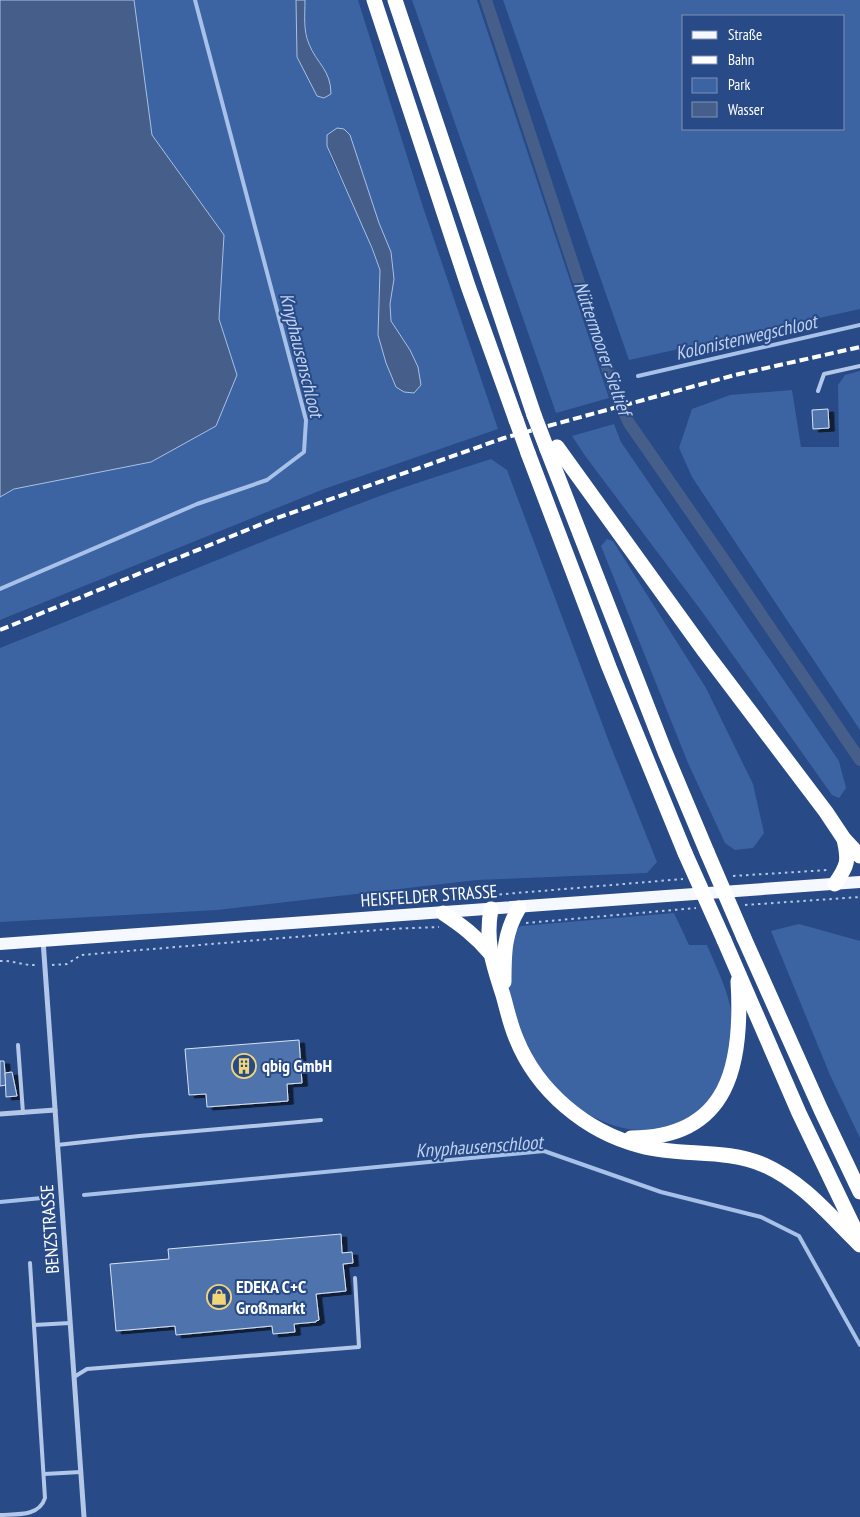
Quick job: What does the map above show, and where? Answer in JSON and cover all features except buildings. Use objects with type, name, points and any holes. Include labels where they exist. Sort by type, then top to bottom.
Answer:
[{"type":"highway","points":[[374,0],[468,286],[528,454],[609,667],[685,852],[799,1112],[860,1240]]},
{"type":"highway","points":[[394,0],[541,433],[826,812],[844,839],[860,856]]},
{"type":"highway","points":[[552,448],[662,744],[706,852],[860,1192]]},
{"type":"highway","points":[[835,884],[846,869],[847,854],[844,839]]},
{"type":"highway","points":[[505,1001],[504,963],[506,938],[510,924],[519,908]]},
{"type":"highway","points":[[492,910],[488,931],[490,953],[520,1048],[527,1062],[550,1092],[565,1107],[581,1119],[617,1138],[640,1146],[661,1150],[724,1155],[763,1165],[785,1176],[809,1194],[860,1244]]},
{"type":"highway","points":[[443,913],[464,927],[490,953]]},
{"type":"highway","points":[[617,1138],[658,1137],[680,1130],[704,1114],[720,1096],[729,1082],[736,1055],[739,1014],[737,970]]},
{"type":"main road","name":"HEISFELDER STRASSE","points":[[0,944],[860,882]]},
{"type":"street","name":"BENZSTRASSE","points":[[43,940],[84,1517]]},
{"type":"street","points":[[0,1114],[55,1110]]},
{"type":"lane","points":[[818,391],[824,374],[860,366]]},
{"type":"lane","points":[[18,1045],[23,1113]]},
{"type":"lane","points":[[58,1145],[321,1120]]},
{"type":"lane","points":[[0,1514],[27,1513],[37,1510],[44,1503],[45,1498],[30,1263]]},
{"type":"lane","points":[[74,1377],[87,1369],[359,1347],[354,1278]]},
{"type":"lane","points":[[34,1325],[70,1323]]},
{"type":"lane","points":[[44,1474],[81,1472]]},
{"type":"path","points":[[739,876],[846,869]]},
{"type":"path","points":[[747,905],[860,897]]},
{"type":"path","points":[[510,924],[657,911]]},
{"type":"path","points":[[0,961],[9,960],[23,965],[67,964],[81,955],[390,929],[464,927]]},
{"type":"green space","points":[[134,0],[296,0],[297,57],[317,96],[325,70],[313,52],[307,37],[305,0],[358,0],[423,207],[498,429],[324,489],[0,620],[0,497],[237,375],[219,319],[224,235],[152,135]],"holes":[[[327,135],[379,223],[391,252],[394,279],[390,304],[390,321],[410,350],[418,367],[396,387],[386,363],[378,335],[380,270],[360,219],[332,161],[327,146]]]},
{"type":"green space","points":[[412,0],[477,0],[609,398],[556,413]]},
{"type":"green space","points":[[503,0],[860,0],[860,309],[629,360]]},
{"type":"green space","points":[[860,371],[860,730],[692,477],[679,448],[692,409],[730,395],[792,390],[801,447],[839,447],[838,385],[845,375]]},
{"type":"green space","points":[[614,424],[621,442],[839,761],[846,788],[839,798],[832,795],[703,613],[572,436]]},
{"type":"green space","points":[[491,459],[507,470],[611,747],[657,862],[647,873],[477,880],[217,910],[0,922],[0,648],[369,500]]},
{"type":"green space","points":[[607,539],[613,541],[706,688],[753,784],[764,833],[753,848],[735,850],[725,843],[688,763],[601,546]]},
{"type":"green space","points":[[674,913],[689,945],[707,945],[725,989],[732,1016],[727,1073],[715,1092],[695,1113],[673,1126],[648,1130],[624,1128],[599,1120],[576,1106],[555,1089],[533,1060],[520,1030],[509,990],[510,960],[514,935],[521,926]]},
{"type":"green space","points":[[799,924],[860,941],[860,1138],[830,1075],[771,931]]},
{"type":"water","points":[[0,0],[134,0],[152,135],[224,235],[219,319],[237,375],[216,426],[151,462],[14,489],[0,497]]},
{"type":"water","points":[[296,0],[305,0],[307,39],[329,79],[331,94],[324,98],[317,96],[297,57]]},
{"type":"water","points":[[337,128],[344,129],[350,135],[379,223],[391,252],[394,279],[390,304],[391,321],[410,350],[418,367],[421,385],[414,393],[404,392],[396,387],[386,363],[378,335],[380,270],[327,146],[327,135]]},
{"type":"waterway","name":"Knyphausenschloot","points":[[0,589],[197,504],[267,480],[304,452],[306,420],[195,0]]},
{"type":"waterway","name":"Nüttermoorer Sieltief","points":[[486,0],[616,395],[629,423],[860,760]]},
{"type":"waterway","name":"Kolonistenwegschloot","points":[[638,376],[860,325]]},
{"type":"waterway","name":"Knyphausenschloot","points":[[84,1195],[544,1151],[661,1192],[761,1217],[799,1236],[860,1345]]},
{"type":"waterway","name":"Knyphausenschloot","points":[[0,1202],[42,1198]]},
{"type":"railway","points":[[0,630],[274,519],[504,438],[735,375],[860,347]]},
{"type":"place","name":"qbig GmbH","points":[[244,1066]]},
{"type":"place","name":"EDEKA C+C Großmarkt","points":[[219,1297]]}]
